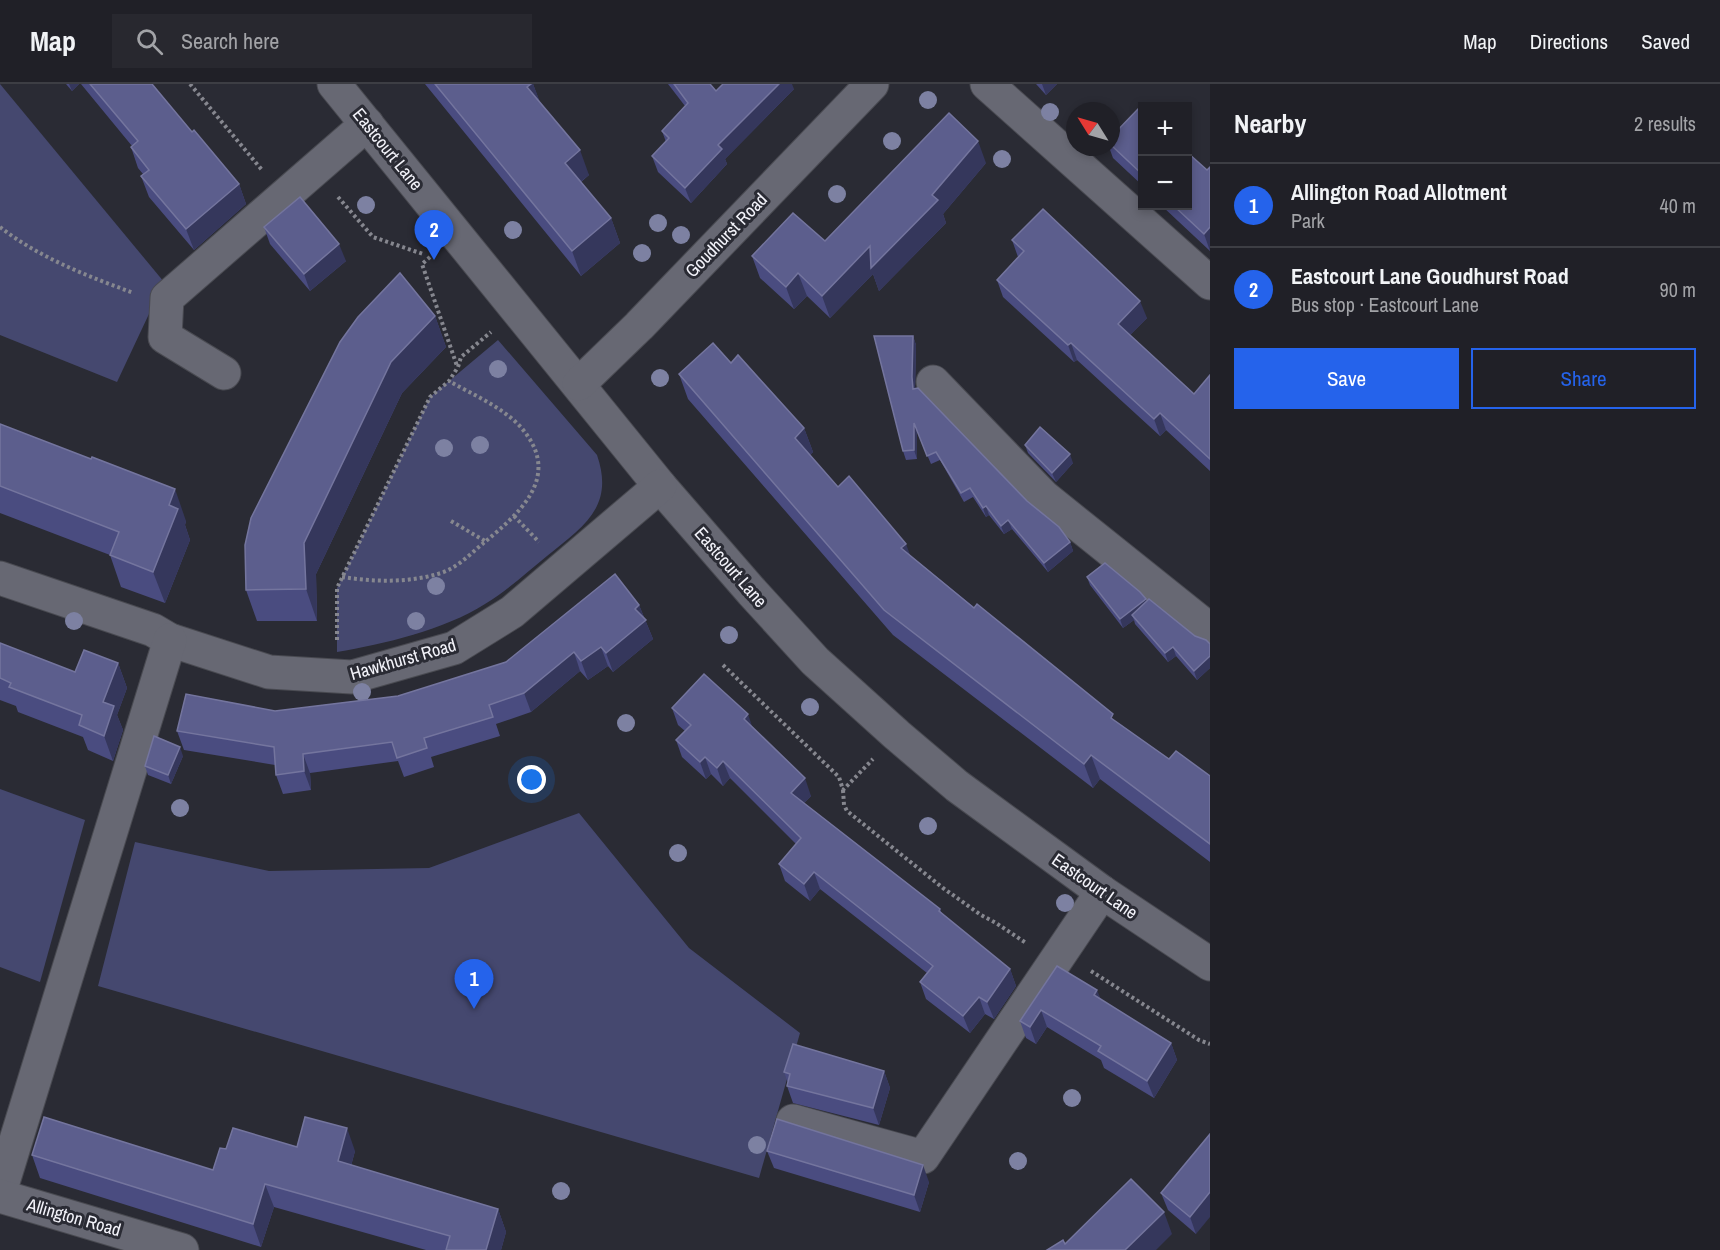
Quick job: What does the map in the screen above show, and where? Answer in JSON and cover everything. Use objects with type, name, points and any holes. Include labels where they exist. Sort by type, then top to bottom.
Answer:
[{"type":"street","name":"Eastcourt Lane","points":[[334,84],[660,486],[796,641],[838,682],[957,786],[1102,892],[1210,964]]},
{"type":"street","points":[[987,84],[1210,283]]},
{"type":"street","name":"Goudhurst Road","points":[[579,384],[639,326],[864,87]]},
{"type":"street","points":[[224,373],[165,337],[167,298],[367,124]]},
{"type":"street","points":[[933,382],[1044,497],[1210,630]]},
{"type":"street","name":"Hawkhurst Road","points":[[0,578],[153,630],[170,640],[269,672],[352,677],[454,648],[512,612],[660,486]]},
{"type":"street","points":[[0,1194],[170,640]]},
{"type":"street","points":[[794,1121],[923,1157],[1102,892]]},
{"type":"street","name":"Allington Road","points":[[0,1194],[182,1250]]},
{"type":"path","points":[[190,84],[284,195]]},
{"type":"path","points":[[314,169],[373,237],[422,253],[426,260]]},
{"type":"path","points":[[0,227],[12,236],[72,267],[133,293],[167,298]]},
{"type":"path","points":[[458,236],[422,264],[458,367]]},
{"type":"path","points":[[337,677],[337,588],[430,397],[449,381],[461,357],[492,331]]},
{"type":"path","points":[[342,577],[390,581],[440,573],[464,560],[529,500],[534,487],[537,464],[533,446],[520,427],[499,410],[449,381]]},
{"type":"path","points":[[514,516],[543,546]]},
{"type":"path","points":[[451,521],[485,541]]},
{"type":"path","points":[[723,665],[837,775],[847,811],[981,915],[1057,956],[1199,1040],[1210,1044]]},
{"type":"path","points":[[843,790],[869,764]]},
{"type":"shaded area","points":[[0,84],[164,282],[117,382],[0,335]]},
{"type":"shaded area","points":[[498,340],[597,455],[602,489],[599,502],[592,514],[573,535],[485,604],[433,629],[374,645],[337,652],[337,588],[430,397]]},
{"type":"shaded area","points":[[0,789],[85,820],[40,982],[0,967]]},
{"type":"shaded area","points":[[579,813],[689,948],[800,1033],[759,1178],[98,986],[135,842],[269,871],[429,868]]},
{"type":"building","points":[[90,84],[152,84],[239,184],[186,229],[141,176],[149,170],[131,147],[138,141]]},
{"type":"building","points":[[435,84],[531,84],[527,87],[580,150],[565,163],[611,218],[572,251]]},
{"type":"building","points":[[674,84],[710,84],[716,91],[723,84],[779,84],[718,145],[722,149],[685,188],[652,156],[669,138],[662,131],[688,103]]},
{"type":"building","points":[[1138,109],[1138,170],[1120,153],[1120,128]]},
{"type":"building","points":[[949,113],[978,141],[932,195],[938,200],[871,268],[870,246],[822,296],[798,273],[786,287],[752,256],[793,213],[825,241]]},
{"type":"building","points":[[1192,157],[1207,170],[1210,167],[1210,227],[1204,234],[1178,210],[1192,210]]},
{"type":"building","points":[[300,197],[339,244],[304,274],[264,227]]},
{"type":"building","points":[[1043,209],[1140,301],[1118,324],[1194,394],[1210,375],[1210,459],[1160,413],[1154,419],[1071,343],[1068,345],[997,280],[1024,251],[1012,240]]},
{"type":"building","points":[[400,273],[435,316],[391,362],[304,543],[306,589],[246,590],[245,545],[251,518],[340,342],[358,317]]},
{"type":"building","points":[[874,336],[913,336],[913,389],[918,388],[1027,501],[1059,527],[1070,542],[1044,563],[1008,520],[1001,526],[986,506],[983,508],[970,488],[961,493],[936,452],[927,456],[914,423],[914,450],[903,451]]},
{"type":"building","points":[[713,343],[731,363],[738,355],[804,428],[795,438],[838,487],[849,476],[906,544],[901,548],[974,608],[977,604],[1113,714],[1111,718],[1169,759],[1176,751],[1210,776],[1210,844],[1091,755],[1084,764],[884,610],[679,374]]},
{"type":"building","points":[[0,424],[175,489],[169,505],[178,509],[153,572],[110,555],[119,532],[0,486]]},
{"type":"building","points":[[1040,427],[1070,454],[1052,473],[1025,445]]},
{"type":"building","points":[[1105,563],[1146,599],[1120,619],[1087,577]]},
{"type":"building","points":[[615,574],[639,605],[635,609],[646,620],[606,653],[601,647],[581,661],[574,652],[524,693],[489,705],[493,717],[424,738],[427,748],[397,758],[392,742],[303,754],[304,771],[276,775],[274,747],[177,731],[186,694],[275,711],[398,696],[506,662]]},
{"type":"building","points":[[1149,599],[1195,636],[1210,644],[1210,656],[1194,671],[1173,647],[1165,653],[1132,615]]},
{"type":"building","points":[[0,643],[75,672],[84,650],[118,663],[103,702],[114,706],[104,736],[79,725],[82,715],[9,687],[11,683],[0,678]]},
{"type":"building","points":[[704,674],[748,714],[744,719],[805,778],[791,793],[940,909],[939,911],[1010,969],[987,1002],[979,997],[963,1016],[920,982],[933,966],[814,872],[804,884],[779,864],[801,838],[723,761],[717,768],[705,757],[700,762],[676,740],[691,725],[672,708]]},
{"type":"building","points":[[154,736],[180,747],[168,775],[145,766]]},
{"type":"building","points":[[1057,966],[1097,990],[1094,995],[1171,1043],[1147,1081],[1098,1051],[1101,1046],[1041,1010],[1030,1027],[1020,1021]]},
{"type":"building","points":[[793,1044],[884,1071],[873,1108],[787,1086],[790,1074],[784,1072]]},
{"type":"building","points":[[44,1117],[213,1170],[220,1148],[226,1149],[233,1128],[297,1147],[305,1117],[347,1128],[338,1161],[498,1209],[486,1250],[446,1250],[450,1236],[265,1184],[253,1224],[32,1155]]},
{"type":"building","points":[[777,1119],[923,1165],[914,1195],[767,1151]]},
{"type":"building","points":[[1210,1134],[1210,1192],[1190,1217],[1161,1193]]},
{"type":"building","points":[[1131,1179],[1164,1212],[1125,1250],[1047,1250],[1063,1240],[1065,1244]]},
{"type":"place","name":"Eastcourt Lane Goudhurst Road","points":[[434,260]]},
{"type":"place","name":"Allington Road Allotment","points":[[474,1009]]}]
